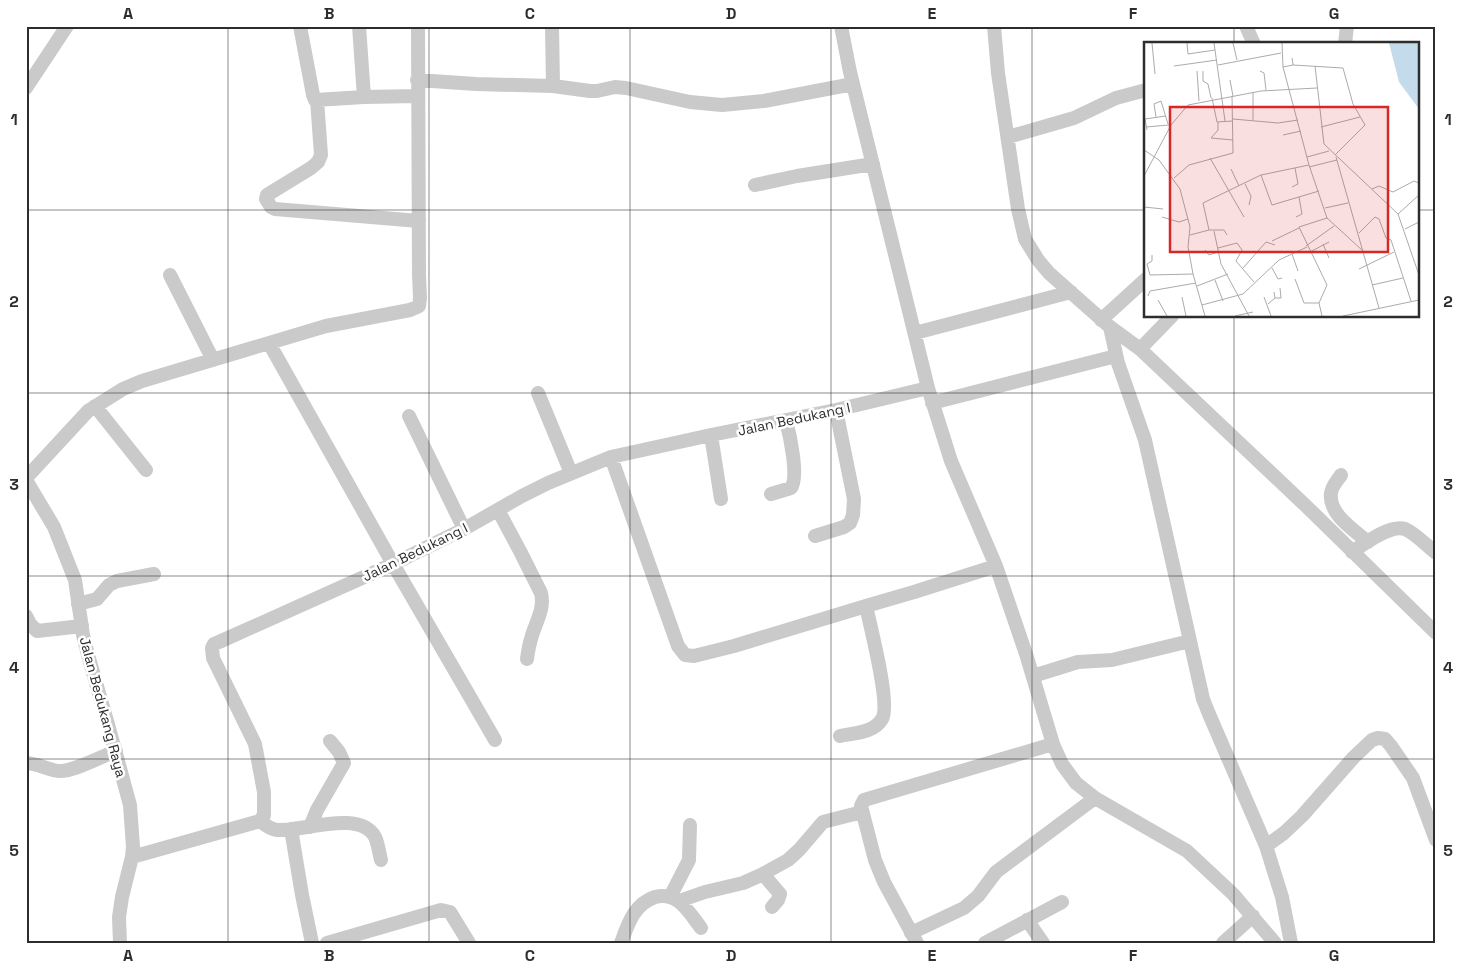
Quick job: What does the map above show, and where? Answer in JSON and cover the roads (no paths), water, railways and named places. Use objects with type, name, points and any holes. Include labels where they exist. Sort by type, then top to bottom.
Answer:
[{"type":"street","points":[[26,88],[67,26]]},
{"type":"street","points":[[300,26],[314,98],[317,100],[321,155],[318,162],[311,168],[269,194],[266,199],[271,207],[275,209],[418,221]]},
{"type":"street","points":[[359,26],[364,97]]},
{"type":"street","points":[[26,479],[88,411],[123,389],[142,381],[326,326],[410,310],[418,306],[420,298],[418,275],[418,26]]},
{"type":"street","points":[[552,26],[553,86]]},
{"type":"street","points":[[841,26],[853,84],[932,402],[951,462],[996,566],[1033,676],[1053,744],[1062,764],[1076,783],[1095,798],[1187,851],[1233,894],[1275,943]]},
{"type":"street","points":[[994,26],[998,72],[1018,209],[1025,239],[1042,266],[1106,324],[1140,349],[1305,505],[1436,633]]},
{"type":"street","points":[[1246,26],[1253,42]]},
{"type":"street","points":[[1345,42],[1348,26]]},
{"type":"street","points":[[417,80],[553,86],[590,91],[615,87],[690,102],[722,105],[764,101],[853,84]]},
{"type":"street","points":[[1008,136],[1074,118],[1116,98],[1144,91]]},
{"type":"street","points":[[317,100],[418,96]]},
{"type":"street","points":[[755,185],[796,176],[873,164]]},
{"type":"street","points":[[170,275],[213,360]]},
{"type":"street","points":[[1106,324],[1144,281]]},
{"type":"street","points":[[915,333],[1071,292]]},
{"type":"street","points":[[1140,349],[1170,318]]},
{"type":"street","points":[[1106,324],[1145,440],[1204,698],[1209,714],[1266,846],[1282,897],[1291,943]]},
{"type":"street","points":[[269,343],[393,564],[496,740]]},
{"type":"street","points":[[932,402],[1116,356]]},
{"type":"street","name":"Jalan Bedukang I","points":[[260,821],[264,815],[264,792],[253,739],[213,658],[212,648],[214,644],[393,564],[464,529],[522,496],[611,457],[786,421],[928,388]]},
{"type":"street","points":[[538,393],[571,473]]},
{"type":"street","points":[[95,406],[146,470]]},
{"type":"street","points":[[815,536],[844,527],[850,523],[853,515],[854,499],[836,410]]},
{"type":"street","points":[[409,416],[464,529]]},
{"type":"street","points":[[771,494],[791,488],[794,485],[794,465],[786,421]]},
{"type":"street","points":[[711,435],[721,499]]},
{"type":"street","points":[[611,457],[678,646],[685,655],[694,656],[734,646],[996,566]]},
{"type":"street","points":[[1341,475],[1332,488],[1330,495],[1332,504],[1341,519],[1368,542]]},
{"type":"street","name":"Jalan Bedukang Raya","points":[[26,479],[54,526],[75,580],[88,655],[130,805],[133,838],[132,857],[119,916],[120,943]]},
{"type":"street","points":[[498,510],[542,598],[541,612],[531,640],[527,659]]},
{"type":"street","points":[[1352,552],[1377,536],[1400,528],[1412,534],[1436,553]]},
{"type":"street","points":[[78,604],[97,599],[110,585],[117,581],[154,574]]},
{"type":"street","points":[[840,736],[867,731],[882,721],[884,715],[884,695],[866,606]]},
{"type":"street","points":[[26,616],[30,624],[37,631],[82,626]]},
{"type":"street","points":[[1033,676],[1078,662],[1112,660],[1190,641]]},
{"type":"street","points":[[1266,846],[1284,833],[1302,816],[1354,757],[1372,740],[1378,738],[1385,739],[1413,778],[1436,840]]},
{"type":"street","points":[[310,827],[317,810],[344,763],[339,752],[330,741]]},
{"type":"street","points":[[1053,744],[864,800],[861,804],[875,860],[912,939],[964,908],[978,896],[996,872],[1095,798]]},
{"type":"street","points":[[26,763],[61,771],[72,769],[116,751]]},
{"type":"street","points":[[621,943],[629,922],[642,903],[660,896],[674,899],[743,883],[788,860],[823,822],[862,812]]},
{"type":"street","points":[[132,857],[260,821],[267,827],[277,830],[338,824],[358,825],[371,832],[376,838],[381,860]]},
{"type":"street","points":[[674,899],[689,860],[690,825]]},
{"type":"street","points":[[291,829],[312,943]]},
{"type":"street","points":[[763,874],[780,894],[772,907]]},
{"type":"street","points":[[674,899],[702,928]]},
{"type":"street","points":[[985,943],[1062,902]]},
{"type":"street","points":[[327,943],[441,910],[450,912],[469,943]]},
{"type":"street","points":[[1223,943],[1253,916]]},
{"type":"street","points":[[1026,920],[1043,943]]}]
